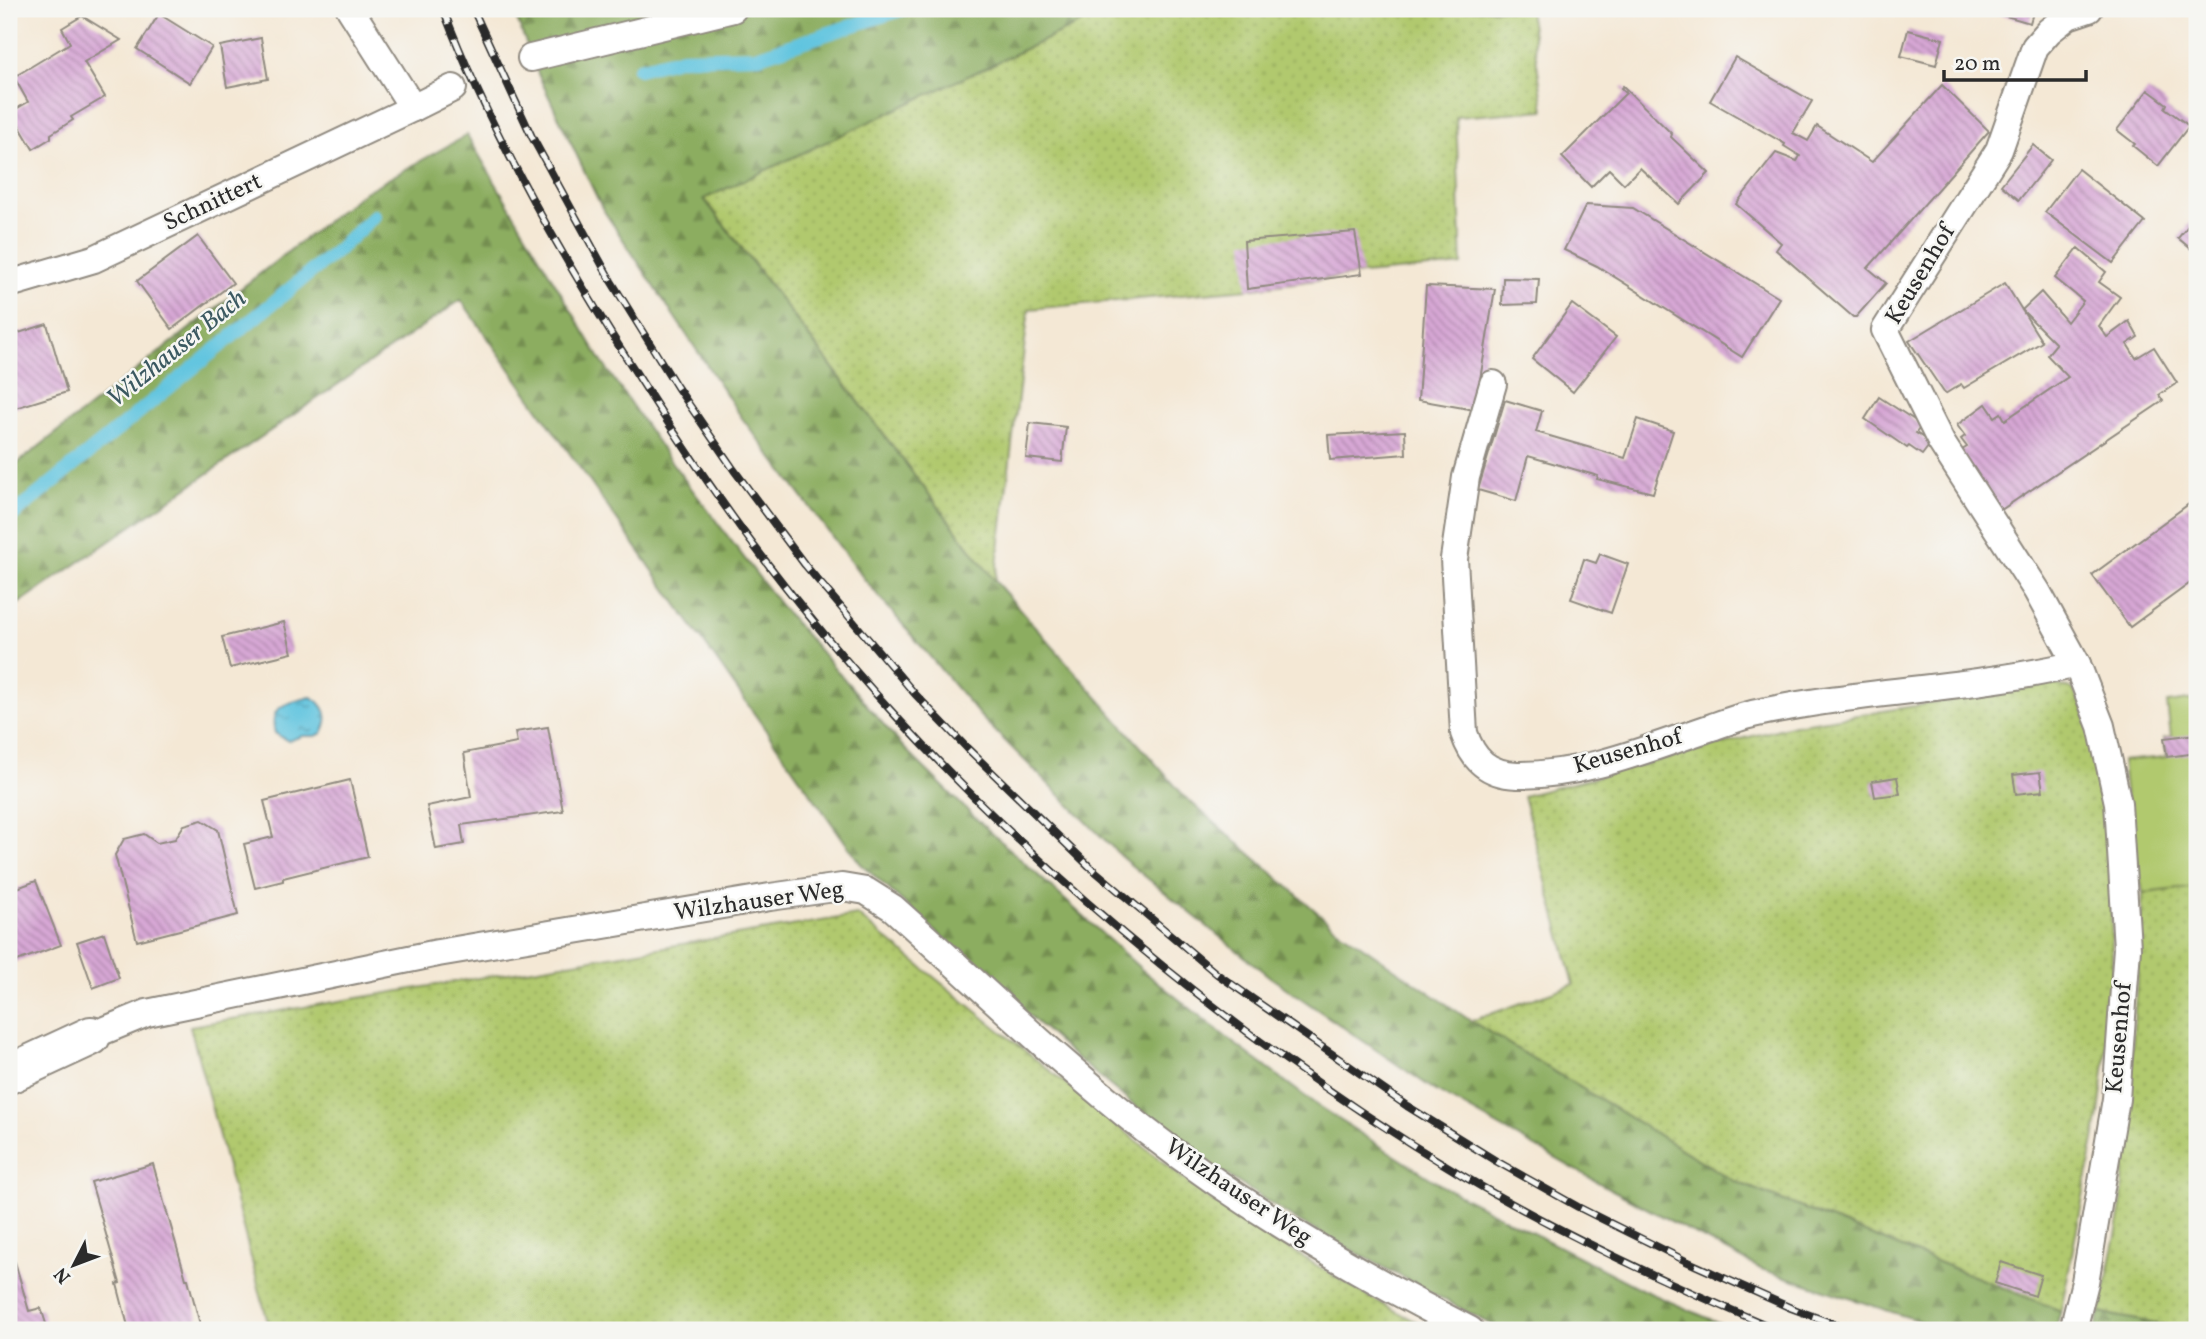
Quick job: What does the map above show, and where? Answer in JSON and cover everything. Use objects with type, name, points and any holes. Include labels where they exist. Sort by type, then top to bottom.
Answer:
[{"type":"street","name":"Wilzhauser Weg","points":[[9,1074],[90,1036]]},
{"type":"lane","points":[[350,9],[413,108]]},
{"type":"lane","points":[[531,58],[733,9]]},
{"type":"lane","name":"Keusenhof","points":[[2074,1329],[2085,1282],[2116,1099],[2127,948],[2118,803],[2101,726],[2077,664],[2037,591],[1941,442],[1885,330],[1999,150],[2035,47],[2068,16],[2089,9]]},
{"type":"lane","name":"Schnittert","points":[[9,284],[94,259],[453,88]]},
{"type":"lane","name":"Keusenhof","points":[[1493,384],[1466,477],[1454,559],[1464,733],[1469,748],[1478,761],[1495,772],[1517,775],[1568,771],[1596,765],[1755,713],[2028,676],[2077,664]]},
{"type":"lane","name":"Wilzhauser Weg","points":[[90,1036],[147,1013],[439,953],[770,897],[842,887],[866,891],[893,908],[1144,1129],[1223,1186],[1339,1259],[1470,1330]]},
{"type":"green space","points":[[513,9],[1111,9],[704,199],[995,581],[1185,797],[1333,926],[1471,1021],[1734,1181],[2061,1311],[2055,1330],[1947,1330],[1761,1269],[1603,1185],[1436,1091],[1270,977],[1126,861],[982,718],[865,580],[742,418],[602,208],[538,74]]},
{"type":"green space","points":[[1111,9],[1529,9],[1544,110],[1456,117],[1462,265],[1362,274],[1247,289],[1029,309],[995,581],[704,198]]},
{"type":"green space","points":[[467,135],[602,362],[666,455],[780,605],[904,748],[972,815],[1141,969],[1318,1106],[1444,1187],[1643,1290],[1735,1330],[1501,1330],[1299,1222],[1219,1170],[1154,1122],[1073,1055],[860,863],[461,300],[9,610],[9,470],[363,193]]},
{"type":"green space","points":[[2053,684],[2073,689],[2084,710],[2109,813],[2113,992],[2099,1114],[2061,1311],[1734,1181],[1471,1021],[1574,984],[1523,796],[1795,725]]},
{"type":"green space","points":[[2197,699],[2197,887],[2143,893],[2126,800],[2122,761],[2166,757],[2164,738],[2171,737],[2167,703]]},
{"type":"green space","points":[[2197,887],[2197,1330],[2191,1330],[2100,1313],[2121,1211],[2143,893]]},
{"type":"green space","points":[[857,915],[1210,1200],[1365,1295],[1432,1330],[270,1330],[190,1026]]},
{"type":"green space","points":[[2100,1313],[2191,1330],[2095,1330]]},
{"type":"water","points":[[311,697],[326,712],[322,733],[288,741],[275,733],[274,716],[277,710],[288,703]]},
{"type":"building","points":[[1982,9],[2034,9],[2030,23]]},
{"type":"building","points":[[159,14],[212,47],[190,83],[137,49]]},
{"type":"building","points":[[82,16],[121,40],[84,62],[105,97],[71,117],[73,120],[33,149],[11,112],[28,102],[14,77],[70,43],[62,28]]},
{"type":"building","points":[[1908,30],[1943,39],[1936,65],[1901,56]]},
{"type":"building","points":[[261,38],[268,79],[227,87],[220,46]]},
{"type":"building","points":[[1735,57],[1812,101],[1793,133],[1808,141],[1817,126],[1872,162],[1942,85],[1989,131],[1868,268],[1886,283],[1856,317],[1776,250],[1781,243],[1736,204],[1776,153],[1797,161],[1800,156],[1784,146],[1785,144],[1710,101]]},
{"type":"building","points":[[1623,86],[1709,173],[1679,204],[1640,168],[1624,184],[1609,169],[1591,187],[1562,157],[1626,93],[1621,88]]},
{"type":"building","points":[[2148,90],[2167,104],[2165,108],[2189,126],[2158,166],[2117,130]]},
{"type":"building","points":[[2033,145],[2051,160],[2019,200],[2001,185]]},
{"type":"building","points":[[2078,169],[2145,222],[2113,263],[2045,212]]},
{"type":"building","points":[[1586,205],[1633,208],[1779,298],[1742,357],[1597,266],[1564,250]]},
{"type":"building","points":[[2197,215],[2197,254],[2178,238]]},
{"type":"building","points":[[1355,232],[1362,274],[1247,289],[1244,241]]},
{"type":"building","points":[[198,236],[233,283],[172,329],[137,281]]},
{"type":"building","points":[[2078,248],[2106,272],[2099,282],[2120,297],[2099,326],[2107,337],[2129,321],[2138,337],[2127,344],[2136,358],[2154,347],[2177,383],[2159,395],[2163,401],[1998,512],[1957,453],[1967,447],[1961,439],[1965,436],[1957,425],[1986,404],[1995,417],[2001,413],[2005,420],[2068,377],[2047,355],[2056,344],[2022,310],[2041,292],[2067,322],[2083,301],[2055,278]]},
{"type":"building","points":[[1503,278],[1539,279],[1537,304],[1502,305]]},
{"type":"building","points":[[2005,283],[2042,342],[1964,388],[1961,384],[1945,394],[1909,341]]},
{"type":"building","points":[[1426,286],[1495,289],[1475,410],[1418,400]]},
{"type":"building","points":[[1572,304],[1616,337],[1573,392],[1532,359]]},
{"type":"building","points":[[47,324],[67,392],[9,410],[9,336]]},
{"type":"building","points":[[1879,397],[1922,425],[1916,433],[1931,443],[1922,455],[1865,419]]},
{"type":"building","points":[[1505,400],[1542,411],[1536,432],[1625,458],[1638,419],[1673,431],[1653,493],[1597,479],[1598,476],[1528,456],[1516,501],[1478,490]]},
{"type":"building","points":[[1030,423],[1066,427],[1062,462],[1026,458]]},
{"type":"building","points":[[1405,431],[1406,454],[1330,460],[1328,435]]},
{"type":"building","points":[[2197,498],[2197,578],[2130,627],[2092,575]]},
{"type":"building","points":[[1600,554],[1628,564],[1611,613],[1571,599],[1584,559],[1596,563]]},
{"type":"building","points":[[284,622],[292,653],[230,668],[222,637]]},
{"type":"building","points":[[548,727],[563,811],[461,825],[464,844],[436,849],[427,806],[471,797],[464,753],[517,743],[515,732]]},
{"type":"building","points":[[2197,734],[2197,753],[2167,757],[2164,738]]},
{"type":"building","points":[[2040,772],[2043,791],[2016,794],[2013,775]]},
{"type":"building","points":[[1897,777],[1900,794],[1875,797],[1872,781]]},
{"type":"building","points":[[350,780],[368,857],[283,878],[283,881],[255,888],[244,844],[273,837],[264,801]]},
{"type":"building","points":[[202,820],[218,830],[238,915],[137,941],[115,855],[124,839],[144,834],[157,843],[175,839],[184,825]]},
{"type":"building","points":[[36,881],[61,945],[9,964],[9,891]]},
{"type":"building","points":[[104,933],[119,978],[93,988],[77,942]]},
{"type":"building","points":[[153,1164],[201,1328],[129,1330],[117,1284],[120,1283],[91,1182]]},
{"type":"building","points":[[15,1262],[29,1311],[41,1308],[48,1330],[9,1330],[9,1263]]},
{"type":"building","points":[[2001,1262],[2041,1275],[2035,1296],[1995,1283]]},
{"type":"waterway","name":"Wilzhauser Bach","points":[[639,69],[682,58],[759,56],[903,9]]},
{"type":"waterway","name":"Wilzhauser Bach","points":[[9,518],[338,250],[374,216]]},
{"type":"railway","points":[[443,9],[483,101],[529,193],[606,326],[696,465],[764,559],[837,649],[915,737],[998,821],[1086,901],[1176,977],[1270,1049],[1367,1115],[1465,1177],[1541,1219],[1658,1277],[1778,1330]]},
{"type":"railway","points":[[473,9],[532,137],[611,281],[677,387],[734,470],[805,565],[915,694],[1089,866],[1217,974],[1407,1106],[1496,1161],[1578,1207],[1686,1261],[1791,1308],[1850,1330]]}]
